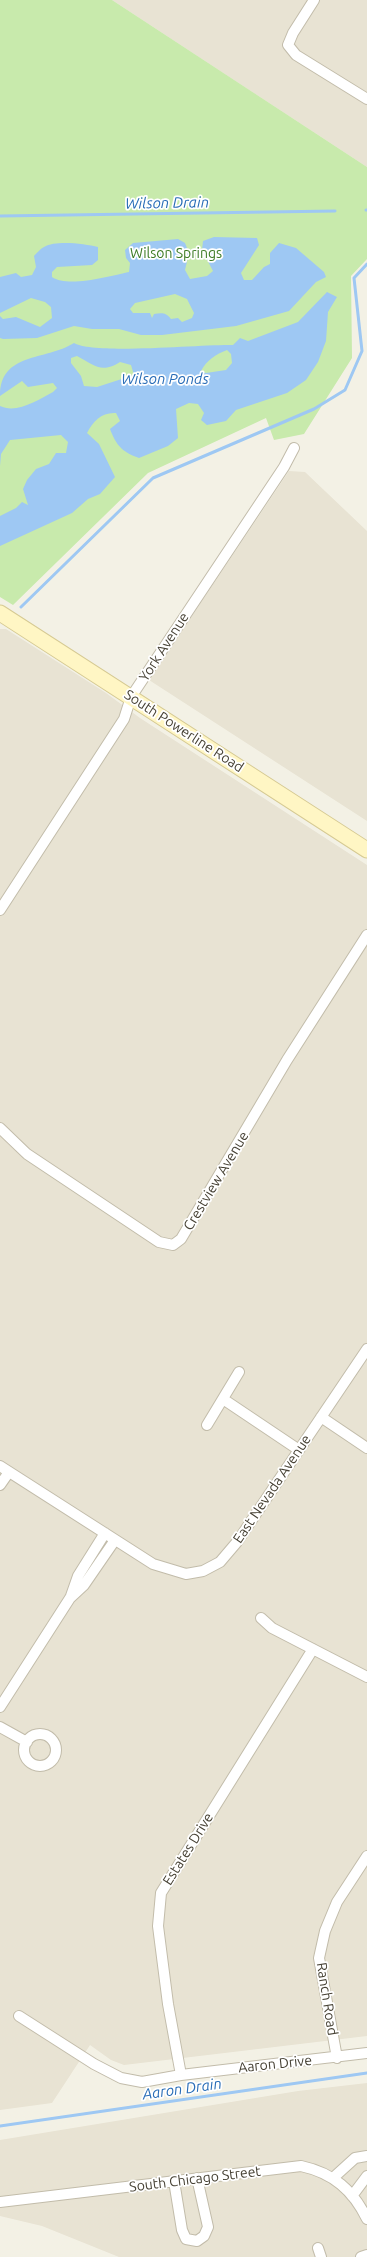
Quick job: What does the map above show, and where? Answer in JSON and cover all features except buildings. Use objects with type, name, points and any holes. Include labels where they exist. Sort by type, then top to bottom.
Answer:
[{"type":"street","points":[[314,0],[293,32],[288,44],[296,55],[367,99]]},
{"type":"street","name":"York Avenue","points":[[0,910],[124,719],[131,696],[284,467],[294,448]]},
{"type":"street","name":"South Powerline Road","points":[[0,613],[131,696],[367,850]]},
{"type":"street","name":"Crestview Avenue","points":[[0,1128],[27,1154],[159,1242],[173,1245],[181,1239],[287,1060],[367,935]]},
{"type":"street","name":"East Nevada Avenue","points":[[4,1469],[153,1564],[186,1574],[203,1571],[220,1562],[237,1542],[367,1350]]},
{"type":"street","points":[[207,1424],[224,1399],[239,1372]]},
{"type":"street","points":[[224,1399],[298,1450]]},
{"type":"street","points":[[321,1417],[367,1448]]},
{"type":"street","points":[[0,1485],[4,1469]]},
{"type":"street","points":[[0,1707],[70,1598],[78,1576],[105,1533]]},
{"type":"street","points":[[70,1598],[84,1585],[115,1540]]},
{"type":"street","points":[[261,1618],[272,1628],[367,1677]]},
{"type":"street","name":"Estates Drive","points":[[181,2075],[168,2004],[158,1926],[161,1893],[313,1649]]},
{"type":"street","points":[[0,1727],[27,1742]]},
{"type":"street","name":"Ranch Road","points":[[337,2058],[319,1958],[325,1931],[337,1902],[367,1856]]},
{"type":"street","name":"Aaron Drive","points":[[19,2016],[31,2025],[121,2078],[142,2082],[181,2075],[337,2058],[367,2053]]},
{"type":"street","points":[[333,2178],[355,2158],[367,2156]]},
{"type":"street","name":"South Chicago Street","points":[[0,2202],[301,2166],[320,2171],[333,2178],[360,2204],[367,2219]]},
{"type":"street","points":[[352,2196],[367,2176]]},
{"type":"street","points":[[174,2181],[182,2230],[186,2239],[197,2241],[204,2236],[208,2226],[197,2178]]},
{"type":"street","points":[[361,2257],[367,2255]]},
{"type":"shaded area","points":[[112,0],[367,0],[367,167],[205,61]]},
{"type":"shaded area","points":[[289,471],[305,472],[367,531],[367,821],[149,680]]},
{"type":"shaded area","points":[[0,629],[6,629],[106,693],[140,718],[367,865],[367,2036],[124,2065],[111,2060],[90,2045],[52,2103],[0,2110]]},
{"type":"shaded area","points":[[367,2083],[367,2257],[119,2257],[42,2226],[0,2216],[0,2140],[298,2091]]},
{"type":"green space","name":"Wilson Springs","points":[[0,0],[112,0],[367,167],[367,259],[351,276],[352,358],[304,434],[274,440],[266,418],[148,473],[13,605],[0,597]]},
{"type":"water","name":"Wilson Ponds","points":[[214,237],[257,238],[259,245],[241,273],[244,280],[252,280],[264,267],[270,264],[270,253],[279,243],[296,248],[324,272],[326,277],[316,282],[289,311],[236,326],[162,335],[141,335],[119,329],[92,329],[74,326],[37,338],[0,338],[0,316],[3,319],[16,317],[40,327],[52,318],[51,307],[45,302],[31,298],[0,313],[0,277],[16,273],[21,277],[32,275],[36,267],[34,256],[44,247],[63,243],[98,247],[98,260],[92,265],[57,267],[52,272],[52,277],[59,280],[78,281],[129,272],[130,263],[126,258],[125,250],[133,243],[178,239],[185,243],[189,253],[185,270],[190,279],[207,276],[213,271],[202,250],[203,241]],"holes":[[[175,294],[187,299],[194,313],[192,318],[182,322],[178,318],[171,319],[167,315],[159,313],[154,314],[152,318],[150,313],[133,313],[130,309],[135,303]]]},
{"type":"water","name":"Wilson Ponds","points":[[327,292],[337,297],[328,312],[326,341],[318,362],[306,380],[287,393],[236,410],[226,421],[207,425],[201,420],[204,413],[198,404],[189,403],[176,409],[178,438],[168,446],[139,458],[128,453],[117,444],[110,429],[120,421],[116,413],[106,414],[98,418],[87,433],[99,444],[115,477],[100,494],[88,499],[72,513],[0,546],[0,516],[16,508],[22,502],[28,505],[23,489],[27,480],[36,469],[49,464],[56,453],[66,453],[68,442],[61,435],[10,440],[1,454],[0,466],[0,406],[13,408],[27,405],[53,392],[57,388],[53,383],[28,387],[22,381],[0,396],[2,382],[7,372],[16,365],[26,360],[62,349],[74,343],[85,346],[125,349],[233,345],[240,338],[248,341],[298,322]],"holes":[[[227,350],[231,354],[232,363],[226,370],[206,373],[201,371],[212,358]],[[77,356],[93,365],[103,368],[113,366],[120,362],[131,365],[134,375],[97,387],[84,386],[81,376],[71,363],[71,358]]]},
{"type":"waterway","name":"Wilson Drain","points":[[0,216],[335,211]]},
{"type":"waterway","points":[[21,607],[153,478],[314,409],[345,390],[362,351],[354,278],[367,264]]},
{"type":"waterway","name":"Aaron Drain","points":[[0,2126],[367,2073]]}]
